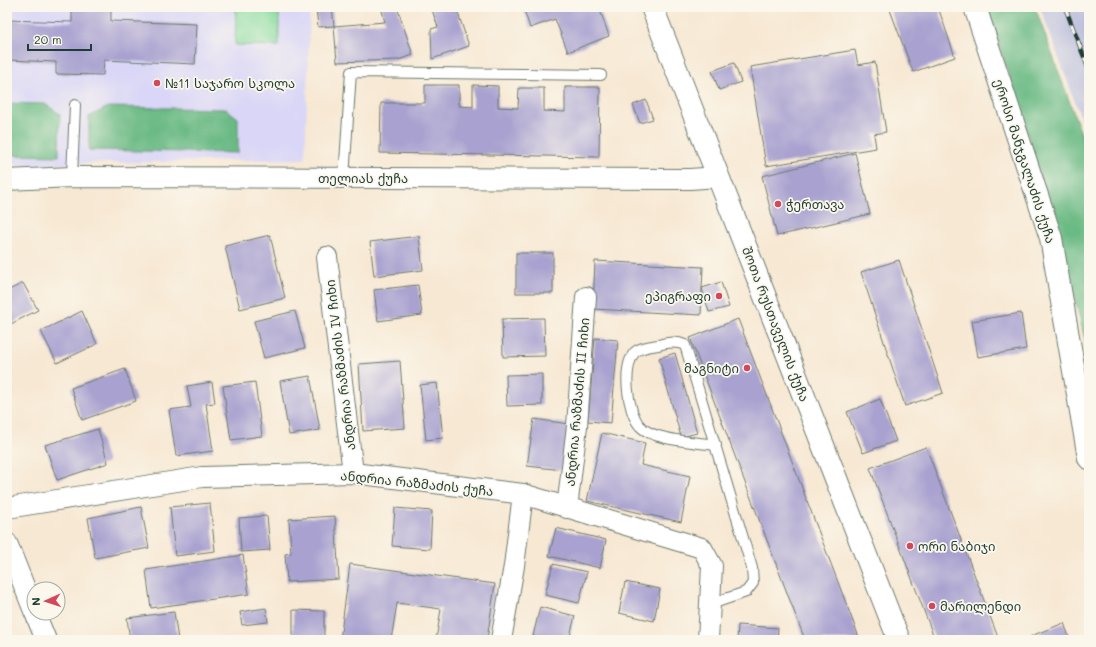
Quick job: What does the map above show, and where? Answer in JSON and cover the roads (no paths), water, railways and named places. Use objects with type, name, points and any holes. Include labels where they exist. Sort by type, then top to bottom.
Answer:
[{"type":"main road","name":"შოთა რუსთაველის ქუჩა","points":[[652,7],[899,640]]},
{"type":"main road","name":"ეროსი მანჯგალაძის ქუჩა","points":[[976,7],[1051,238],[1089,458]]},
{"type":"street","name":"თელიას ქუჩა","points":[[7,180],[72,177],[690,179],[718,177]]},
{"type":"street","name":"ანდრია რაზმაძის IV ჩიხი","points":[[327,257],[353,474]]},
{"type":"street","name":"ანდრია რაზმაძის II ჩიხი","points":[[567,508],[578,426],[586,297]]},
{"type":"street","name":"ანდრია რაზმაძის ქუჩა","points":[[7,508],[202,477],[353,474],[523,494],[702,548],[712,566],[708,640]]},
{"type":"street","points":[[501,640],[514,566],[523,494]]},
{"type":"street","points":[[7,543],[26,592]]},
{"type":"street","points":[[38,621],[46,640]]},
{"type":"lane","points":[[344,178],[351,72],[601,75]]},
{"type":"lane","points":[[72,177],[75,105]]},
{"type":"lane","points":[[711,604],[746,592],[753,583],[752,568],[716,444],[685,345],[669,342],[636,350],[630,360],[627,372],[630,408],[640,427],[654,435],[716,444]]},
{"type":"railway","points":[[1065,7],[1089,70]]},
{"type":"railway","points":[[1087,7],[1089,13]]},
{"type":"place","name":"№11 საჯარო სკოლა","points":[[157,83]]},
{"type":"place","name":"ჭერთავა","points":[[778,204]]},
{"type":"place","name":"ეპიგრაფი","points":[[719,296]]},
{"type":"place","name":"მაგნიტი","points":[[747,368]]},
{"type":"place","name":"ორი ნაბიჯი","points":[[910,546]]},
{"type":"place","name":"მარილენდი","points":[[932,606]]}]
